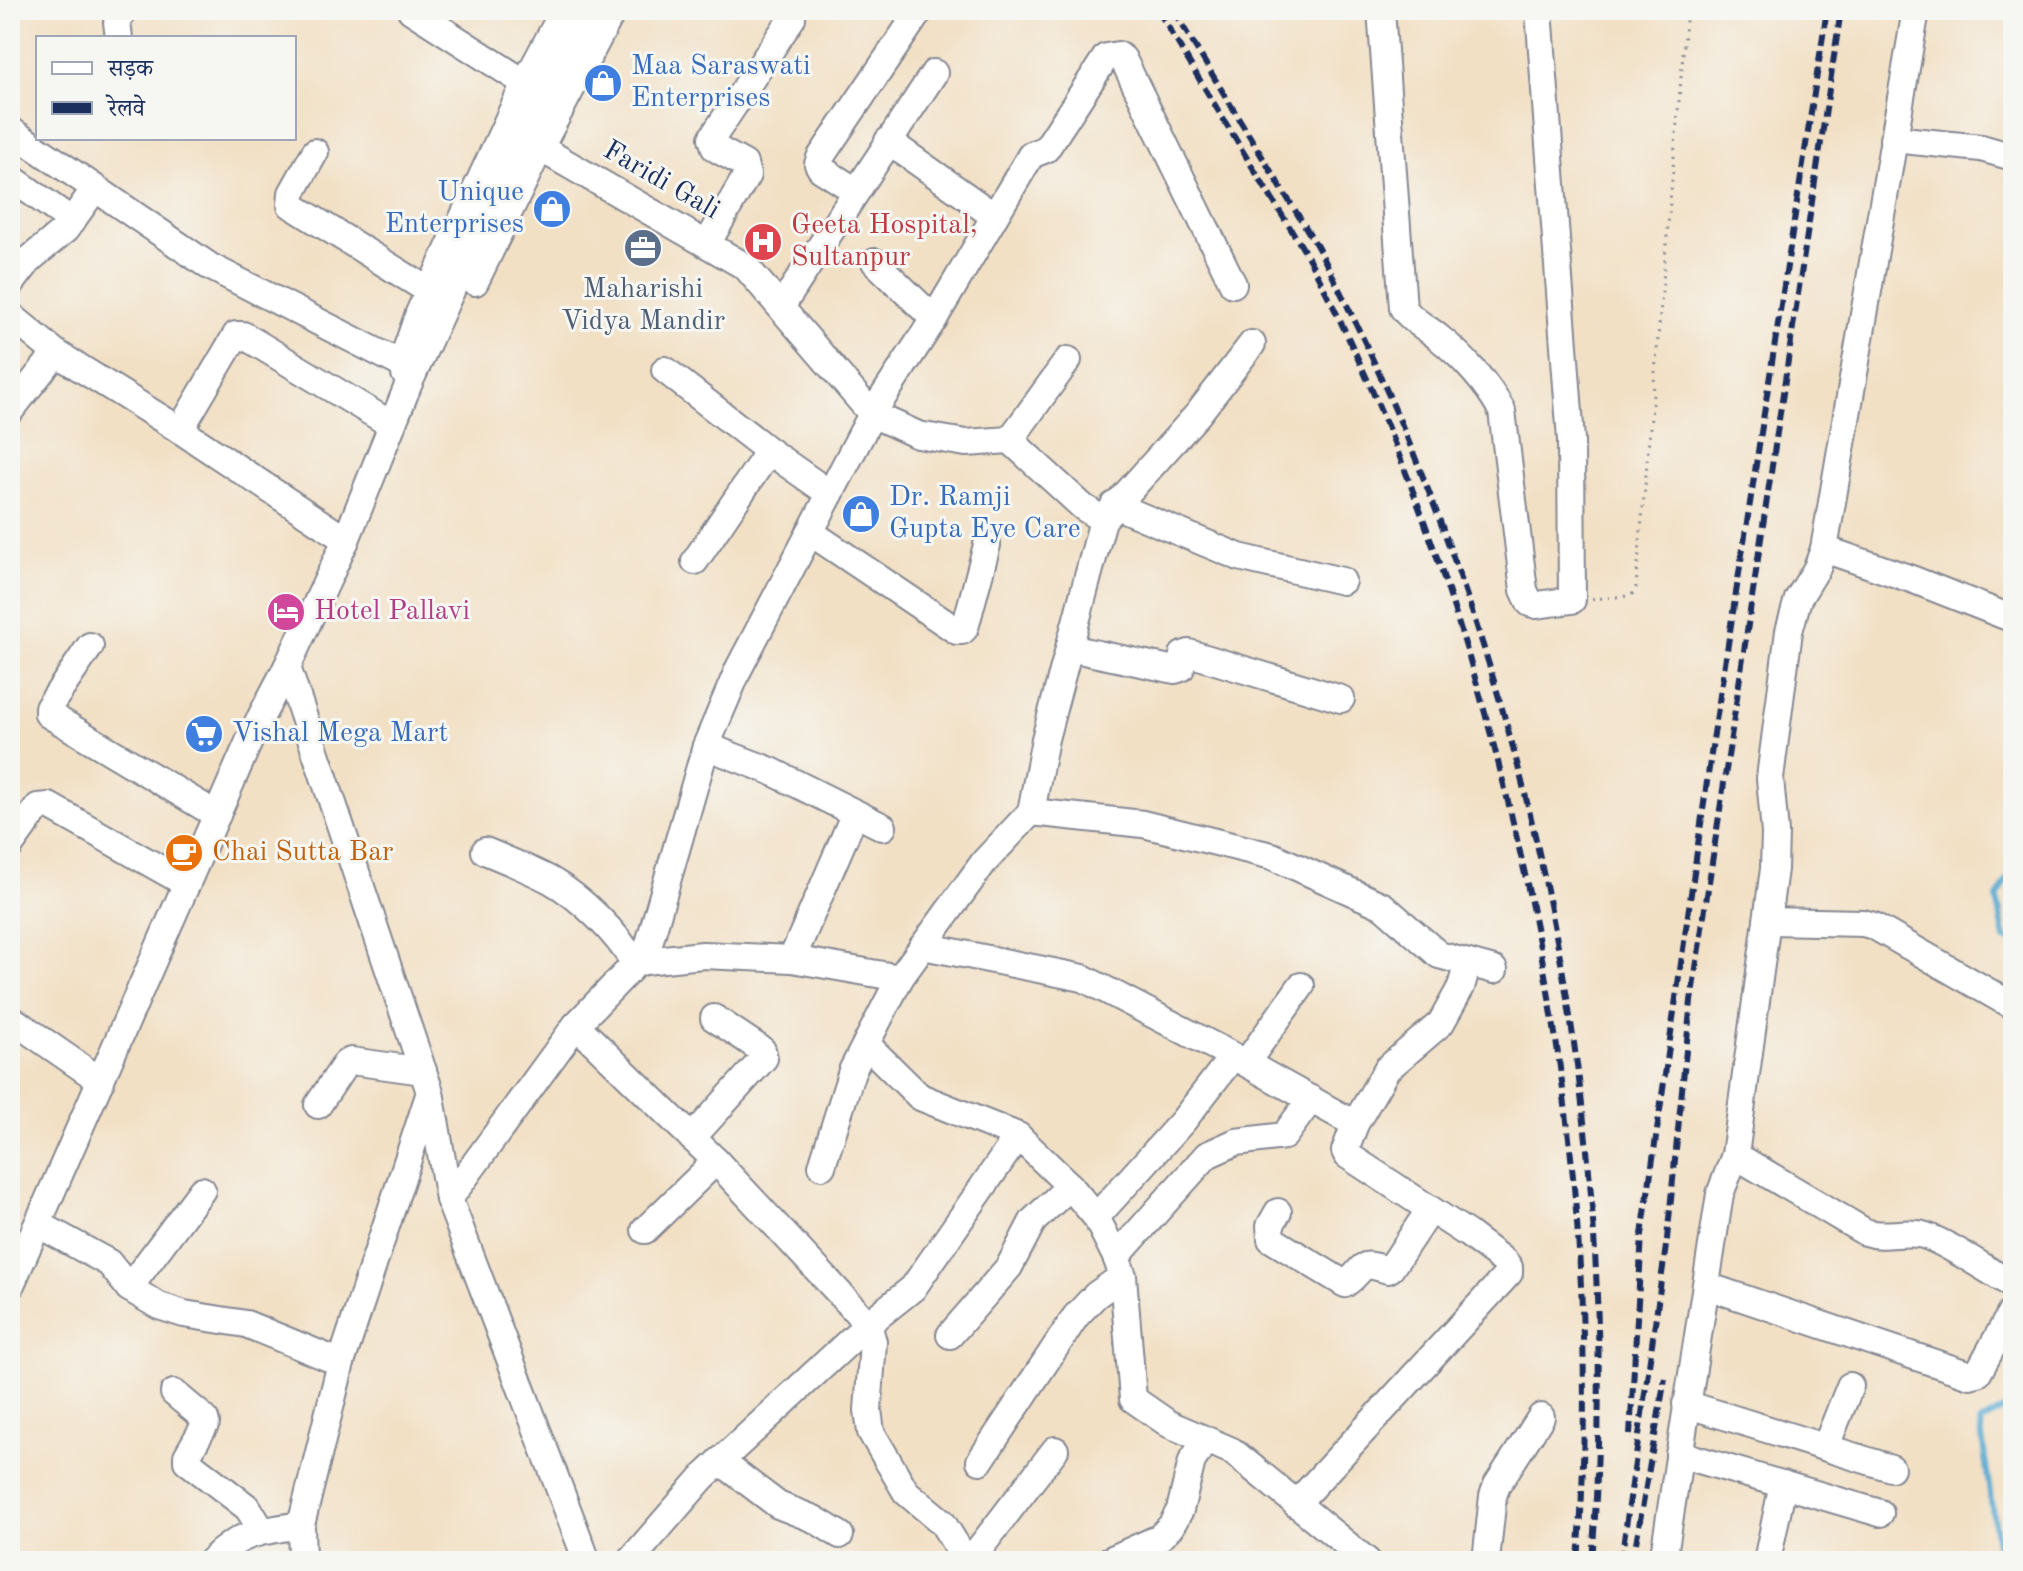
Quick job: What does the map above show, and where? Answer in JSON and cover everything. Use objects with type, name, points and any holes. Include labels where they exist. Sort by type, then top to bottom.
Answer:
[{"type":"street","points":[[119,36],[117,22],[124,10]]},
{"type":"street","points":[[411,10],[525,83]]},
{"type":"street","points":[[11,1282],[254,730],[346,540],[411,369],[429,291],[525,83],[564,10]]},
{"type":"street","points":[[411,369],[518,144],[587,10]]},
{"type":"street","points":[[10,130],[209,266],[411,369],[424,379],[435,367],[540,148],[613,10]]},
{"type":"street","points":[[856,191],[821,169],[818,164],[820,158],[920,10]]},
{"type":"street","points":[[1381,10],[1403,308],[1446,344],[1487,387],[1502,411],[1526,598],[1537,605],[1572,600],[1573,462],[1539,10]]},
{"type":"street","points":[[1663,1561],[1720,1194],[1735,1155],[1767,921],[1776,851],[1770,778],[1789,631],[1798,599],[1817,568],[1824,549],[1916,10]]},
{"type":"street","points":[[707,244],[747,175],[744,164],[715,148],[712,138],[792,18]]},
{"type":"street","points":[[449,1199],[576,1025],[640,962],[706,746],[739,668],[872,414],[934,319],[1031,155],[1046,149],[1106,57],[1118,55],[1123,59],[1233,284]]},
{"type":"street","points":[[781,307],[934,73]]},
{"type":"street","points":[[1893,139],[1981,148],[2013,157]]},
{"type":"street","points":[[888,141],[994,216]]},
{"type":"street","name":"Faridi Gali","points":[[540,148],[746,267],[872,414],[918,435],[966,443],[1010,440]]},
{"type":"street","points":[[315,152],[292,193],[291,205],[429,291]]},
{"type":"street","points":[[10,177],[72,221]]},
{"type":"street","points":[[10,285],[30,259],[61,235],[94,190]]},
{"type":"street","points":[[875,262],[934,319]]},
{"type":"street","points":[[10,315],[56,353],[180,430],[346,540]]},
{"type":"street","points":[[180,430],[236,335],[243,335],[392,425]]},
{"type":"street","points":[[822,1166],[852,1071],[900,978],[984,862],[1031,812],[1045,739],[1108,513],[1198,414],[1252,344]]},
{"type":"street","points":[[10,411],[56,353]]},
{"type":"street","points":[[1068,360],[1010,440],[1083,507],[1239,557],[1342,581]]},
{"type":"street","points":[[665,370],[830,494]]},
{"type":"street","points":[[695,561],[769,451]]},
{"type":"street","points":[[810,532],[957,631],[965,628],[987,545]]},
{"type":"street","points":[[1824,549],[2013,619]]},
{"type":"street","points":[[90,646],[48,708],[48,714],[217,815]]},
{"type":"street","points":[[1069,648],[1175,670],[1181,668],[1183,655],[1189,653],[1341,699]]},
{"type":"street","points":[[287,667],[427,1081],[449,1199],[587,1561]]},
{"type":"street","points":[[706,746],[771,771],[883,827]]},
{"type":"street","points":[[10,846],[38,807],[49,806],[187,884]]},
{"type":"street","points":[[1031,812],[1143,824],[1272,856],[1383,906],[1439,955],[1494,970]]},
{"type":"street","points":[[792,959],[855,813]]},
{"type":"street","points":[[485,851],[564,889],[608,926],[640,962]]},
{"type":"street","points":[[1767,921],[1863,923],[1874,926],[2013,1006]]},
{"type":"street","points":[[923,946],[1083,978],[1355,1124]]},
{"type":"street","points":[[640,962],[703,955],[792,959],[900,978]]},
{"type":"street","points":[[1296,1504],[1509,1273],[1505,1262],[1347,1155],[1346,1145],[1355,1124],[1387,1069],[1441,1023],[1461,987],[1468,963]]},
{"type":"street","points":[[1096,1217],[1239,1060],[1301,986]]},
{"type":"street","points":[[10,1018],[101,1081]]},
{"type":"street","points":[[692,1138],[764,1058],[762,1050],[714,1018]]},
{"type":"street","points":[[576,1025],[716,1161],[868,1324],[873,1342],[868,1410],[871,1432],[906,1492],[942,1522],[968,1561],[1055,1450]]},
{"type":"street","points":[[866,1044],[920,1097],[1018,1136],[1070,1186],[1096,1217],[1120,1266],[1133,1399],[1169,1424],[1232,1451],[1367,1561]]},
{"type":"street","points":[[318,1105],[346,1063],[351,1061],[427,1081]]},
{"type":"street","points":[[302,1561],[301,1525],[341,1363],[427,1081]]},
{"type":"street","points":[[980,1461],[1076,1316],[1120,1266],[1207,1155],[1236,1142],[1284,1136],[1311,1099]]},
{"type":"street","points":[[630,1561],[665,1518],[720,1461],[868,1324],[913,1288],[1018,1136]]},
{"type":"street","points":[[1735,1155],[1865,1232],[1876,1236],[1908,1233],[1929,1237],[2013,1285]]},
{"type":"street","points":[[645,1230],[716,1161]]},
{"type":"street","points":[[950,1335],[1009,1267],[1033,1221],[1070,1186]]},
{"type":"street","points":[[129,1288],[202,1190]]},
{"type":"street","points":[[1278,1212],[1270,1226],[1271,1239],[1345,1284],[1364,1265],[1391,1268],[1430,1209]]},
{"type":"street","points":[[38,1224],[109,1263],[129,1288],[171,1310],[246,1324],[341,1363]]},
{"type":"street","points":[[1707,1286],[1970,1375],[1978,1373],[2013,1309]]},
{"type":"street","points":[[1826,1446],[1850,1386]]},
{"type":"street","points":[[174,1393],[206,1423],[187,1461],[248,1508],[262,1531]]},
{"type":"street","points":[[1686,1404],[1891,1468]]},
{"type":"street","points":[[1486,1561],[1497,1485],[1541,1417]]},
{"type":"street","points":[[1108,1561],[1159,1538],[1171,1526],[1180,1510],[1189,1469],[1206,1440]]},
{"type":"street","points":[[1679,1454],[1880,1513]]},
{"type":"street","points":[[720,1461],[778,1505],[814,1519],[840,1535]]},
{"type":"street","points":[[1767,1561],[1783,1484]]},
{"type":"street","points":[[211,1561],[236,1539],[301,1525]]},
{"type":"path","points":[[1572,600],[1628,596],[1634,593],[1636,587],[1687,10]]},
{"type":"waterway","points":[[2013,870],[1997,898],[2005,939],[2013,942]]},
{"type":"waterway","points":[[2003,1561],[1998,1551],[1980,1422],[2013,1405]]},
{"type":"railway","points":[[1158,10],[1306,254],[1351,345],[1409,481],[1458,620],[1479,691],[1535,924],[1565,1105],[1575,1196],[1584,1378],[1578,1561]]},
{"type":"railway","points":[[1173,10],[1319,249],[1400,421],[1460,576],[1510,736],[1549,898],[1577,1063],[1594,1229],[1599,1395],[1592,1561]]},
{"type":"railway","points":[[1630,1435],[1642,1235],[1713,740],[1827,10]]},
{"type":"railway","points":[[1621,1561],[1667,1239],[1691,1001],[1841,10]]},
{"type":"railway","points":[[1636,1543],[1665,1378]]},
{"type":"place","name":"Maa Saraswati Enterprises","points":[[603,83]]},
{"type":"place","name":"Unique Enterprises","points":[[552,209]]},
{"type":"place","name":"Geeta Hospital, Sultanpur","points":[[763,242]]},
{"type":"place","name":"Maharishi Vidya Mandir","points":[[643,248]]},
{"type":"place","name":"Dr. Ramji Gupta Eye Care","points":[[861,514]]},
{"type":"place","name":"Hotel Pallavi","points":[[286,612]]},
{"type":"place","name":"Vishal Mega Mart","points":[[204,734]]},
{"type":"place","name":"Chai Sutta Bar","points":[[184,853]]}]
